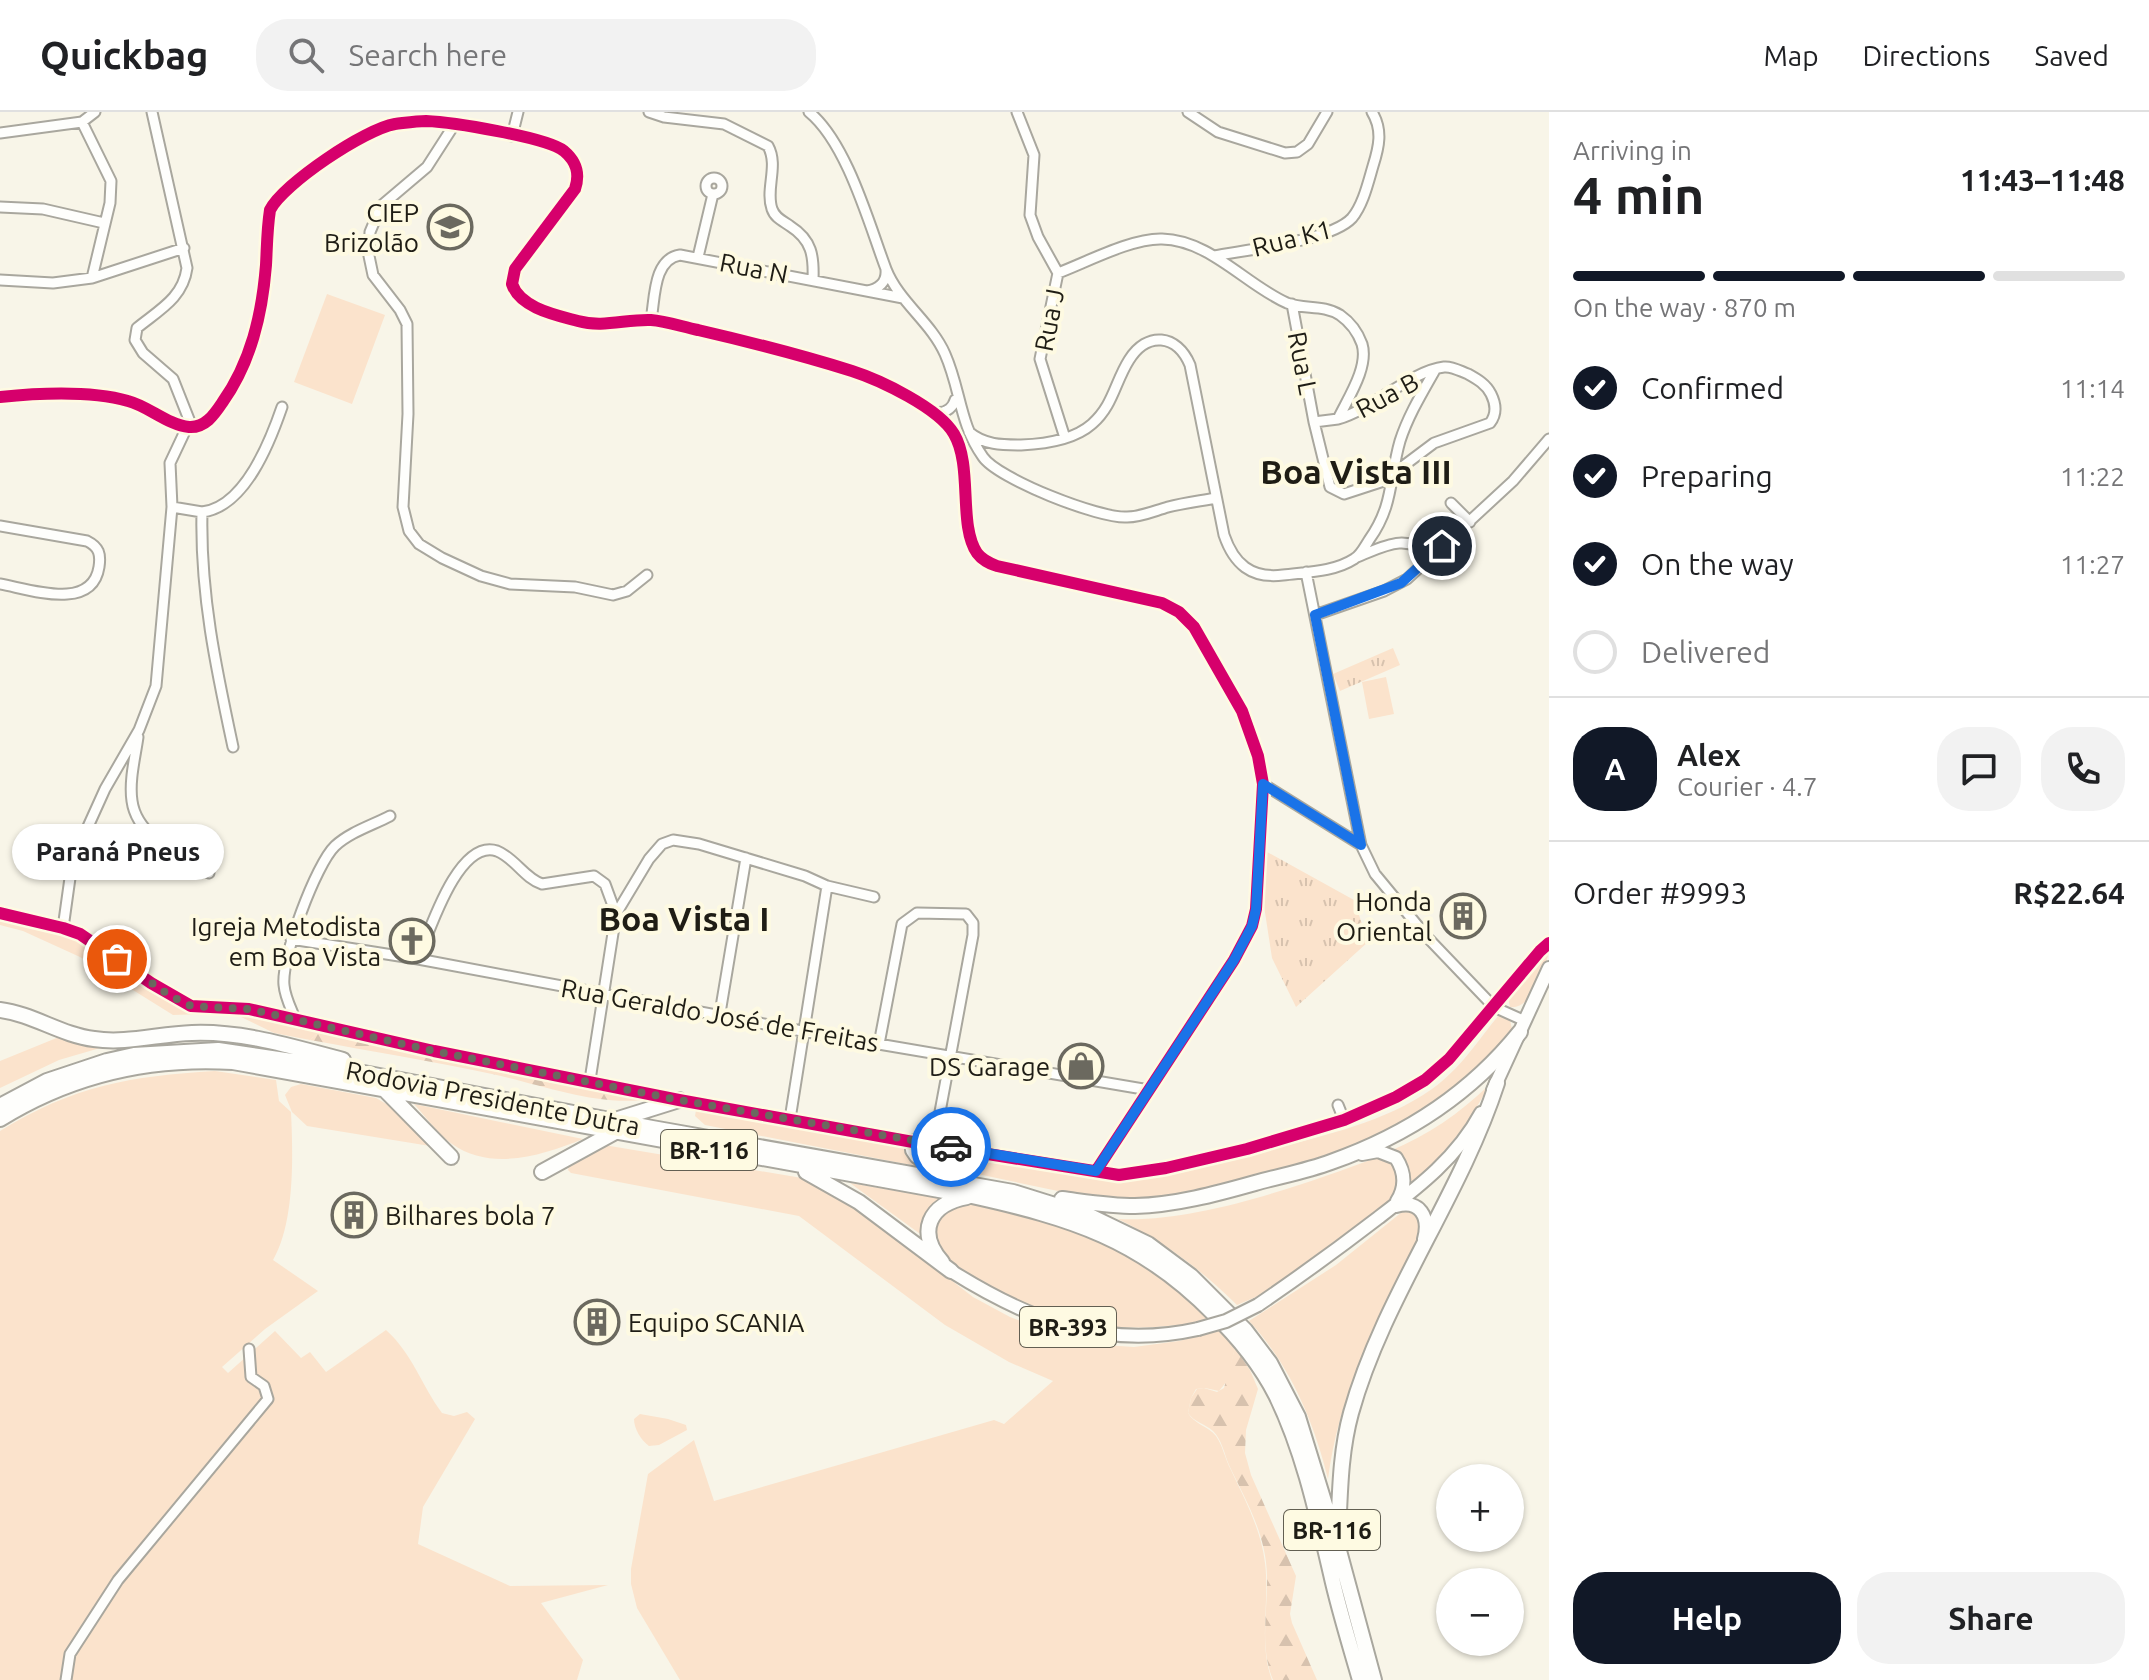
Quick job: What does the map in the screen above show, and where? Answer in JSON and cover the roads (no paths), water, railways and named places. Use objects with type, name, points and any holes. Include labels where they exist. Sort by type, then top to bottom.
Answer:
[{"type":"highway","points":[[0,1010],[68,1034],[97,1040],[194,1033],[238,1035],[463,1092]]},
{"type":"highway","points":[[1013,1192],[1111,1205],[1156,1205],[1239,1188],[1332,1162],[1401,1131],[1438,1109],[1487,1069],[1523,1026]]},
{"type":"highway","name":"Rodovia Presidente Dutra","points":[[0,1106],[47,1081],[134,1055],[195,1050],[237,1052],[463,1092],[789,1164],[972,1196],[1058,1216],[1123,1244],[1163,1267],[1233,1333],[1260,1368],[1288,1422],[1309,1487],[1360,1680]]},
{"type":"highway","name":"Rodovia Presidente Dutra","points":[[0,1119],[38,1098],[79,1081],[126,1068],[211,1061],[255,1065],[1013,1192],[1071,1208],[1148,1244],[1191,1276],[1245,1330],[1270,1363],[1298,1417],[1374,1680]]},
{"type":"highway","points":[[1338,1547],[1341,1466],[1350,1414],[1379,1340],[1478,1135],[1497,1083]]},
{"type":"highway","points":[[385,1089],[451,1157]]},
{"type":"highway","points":[[542,1172],[614,1126],[679,1100]]},
{"type":"highway","points":[[913,1142],[917,1156],[957,1183]]},
{"type":"highway","name":"BR-393","points":[[789,1164],[859,1202],[951,1271]]},
{"type":"highway","name":"BR-393","points":[[951,1271],[937,1256],[930,1241],[931,1220],[945,1204],[972,1196]]},
{"type":"main road","name":"BR-393","points":[[951,1271],[1016,1309],[1063,1326],[1098,1334],[1161,1335],[1198,1329],[1226,1321],[1258,1305],[1393,1206],[1446,1162],[1468,1135],[1497,1083],[1549,968]]},
{"type":"main road","points":[[1332,1162],[1378,1151],[1391,1155],[1400,1164],[1404,1180],[1402,1193],[1393,1206]]},
{"type":"main road","points":[[1393,1206],[1411,1204],[1422,1212],[1426,1226],[1421,1249]]},
{"type":"street","points":[[0,133],[82,122],[95,112]]},
{"type":"street","points":[[63,928],[69,884],[83,840],[105,789],[139,730],[156,686],[172,507],[170,463],[190,427],[173,379],[143,353],[135,340],[137,328],[164,309],[181,287],[187,268],[152,112]]},
{"type":"street","points":[[512,136],[518,112]]},
{"type":"street","points":[[649,112],[664,117],[724,124],[768,146],[772,156],[772,208],[778,218],[808,242],[814,259],[813,280]]},
{"type":"street","points":[[809,112],[818,120],[842,159],[872,226],[886,270],[903,298],[940,345],[966,433],[981,454]]},
{"type":"street","name":"Rua J","points":[[1017,112],[1034,155],[1030,215],[1058,273],[1040,359],[1065,438]]},
{"type":"street","points":[[1188,112],[1218,132],[1285,153],[1297,152],[1308,144],[1327,112]]},
{"type":"street","name":"Rua K1","points":[[1214,256],[1327,233],[1351,219],[1367,187],[1379,148],[1379,127],[1372,112]]},
{"type":"street","points":[[0,397],[65,395],[117,398],[190,427],[206,422],[248,355],[259,320],[267,225],[275,200],[302,177],[376,129],[425,121],[556,147],[571,159],[579,173],[575,189],[520,259],[512,278],[516,294],[535,306],[581,322],[604,325],[651,320],[765,345],[856,372],[979,440],[990,443],[1030,444],[1065,438],[1087,428],[1105,410],[1127,363],[1136,352],[1149,343],[1170,341],[1180,347],[1190,365],[1228,546],[1241,566],[1261,576],[1306,572],[1336,567],[1405,542],[1417,544],[1431,555]]},
{"type":"street","points":[[82,122],[111,181],[110,203],[92,278]]},
{"type":"street","points":[[454,125],[427,167],[381,206],[370,232],[369,256],[373,275],[407,324],[408,414],[403,507],[409,531],[419,544],[442,558],[481,576],[510,584],[575,587],[613,595],[627,591],[647,575]]},
{"type":"street","points":[[698,257],[713,194]]},
{"type":"street","points":[[0,207],[43,209],[104,223]]},
{"type":"street","name":"Rua L","points":[[1058,273],[1151,239],[1169,239],[1214,256],[1289,304],[1328,482],[1334,491],[1352,492],[1393,476]]},
{"type":"street","points":[[0,280],[53,283],[92,278],[184,248]]},
{"type":"street","name":"Rua N","points":[[651,320],[660,272],[666,260],[675,255],[903,298]]},
{"type":"street","points":[[864,292],[881,284],[886,278],[886,270]]},
{"type":"street","points":[[1289,304],[1322,307],[1338,314],[1352,327],[1362,345],[1362,364],[1338,419]]},
{"type":"street","points":[[1393,476],[1429,446],[1480,428],[1494,417],[1493,399],[1487,387],[1474,377],[1440,368]]},
{"type":"street","name":"Rua B","points":[[1314,422],[1338,419],[1359,411],[1440,368]]},
{"type":"street","name":"Rua B","points":[[1357,557],[1384,518],[1406,426],[1425,387],[1440,368]]},
{"type":"street","points":[[1408,383],[1421,379],[1425,387]]},
{"type":"street","points":[[954,386],[955,400],[966,433],[981,454],[993,468],[1036,489],[1112,517],[1136,516],[1216,498]]},
{"type":"street","points":[[933,413],[947,411],[955,400]]},
{"type":"street","points":[[172,507],[202,512],[223,503],[252,472],[267,446],[282,407]]},
{"type":"street","points":[[933,413],[950,428],[962,455]]},
{"type":"street","points":[[966,433],[962,455],[971,538],[976,552],[984,560],[1006,568],[1162,603],[1179,612],[1189,621],[1247,722],[1256,745],[1263,784],[1256,909],[1252,926],[1234,960],[1096,1171]]},
{"type":"street","points":[[1315,615],[1401,583],[1513,481],[1549,439]]},
{"type":"street","points":[[981,454],[983,447],[990,443]]},
{"type":"street","points":[[962,455],[981,454]]},
{"type":"street","points":[[1451,503],[1470,522]]},
{"type":"street","points":[[202,512],[201,557],[209,626],[233,747]]},
{"type":"street","points":[[0,526],[90,542],[100,553],[98,571],[90,586],[75,593],[58,594],[0,584]]},
{"type":"street","points":[[1306,572],[1361,845],[1375,874],[1427,937],[1494,1007],[1523,1026]]},
{"type":"street","points":[[139,730],[131,796],[137,818],[152,836],[209,873]]},
{"type":"street","points":[[1263,784],[1361,845]]},
{"type":"street","points":[[296,1021],[284,987],[291,939],[327,855],[341,841],[390,816]]},
{"type":"street","points":[[590,1080],[616,914],[649,859],[667,841],[699,844],[805,876],[827,886],[874,897]]},
{"type":"street","points":[[418,959],[456,874],[474,854],[488,850],[503,855],[542,884],[594,876],[605,884],[616,914]]},
{"type":"street","points":[[720,1013],[746,858]]},
{"type":"street","points":[[790,1119],[827,886]]},
{"type":"street","points":[[0,913],[83,936],[186,1005],[233,1007],[679,1100],[1119,1175],[1166,1168],[1247,1149],[1344,1120],[1396,1097],[1425,1080],[1463,1044],[1549,943]]},
{"type":"street","points":[[879,1044],[899,932],[905,920],[917,913],[966,914],[973,923],[973,935],[934,1144]]},
{"type":"street","name":"Rua Geraldo José de Freitas","points":[[291,939],[1149,1090]]},
{"type":"street","points":[[1338,1105],[1344,1120]]},
{"type":"street","points":[[66,1680],[70,1654],[118,1580],[268,1399],[264,1386],[251,1377],[249,1349]]},
{"type":"place","name":"CIEP Brizolão","points":[[450,227]]},
{"type":"place","name":"Honda Oriental","points":[[1463,916]]},
{"type":"place","name":"Igreja Metodista em Boa Vista","points":[[412,941]]},
{"type":"place","name":"Paraná Pneus","points":[[117,959]]},
{"type":"place","name":"DS Garage","points":[[1081,1066]]},
{"type":"place","name":"Bilhares bola 7","points":[[354,1215]]},
{"type":"place","name":"Equipo SCANIA","points":[[597,1322]]},
{"type":"district","name":"Boa Vista III","points":[[1356,471]]},
{"type":"district","name":"Boa Vista I","points":[[684,918]]}]
